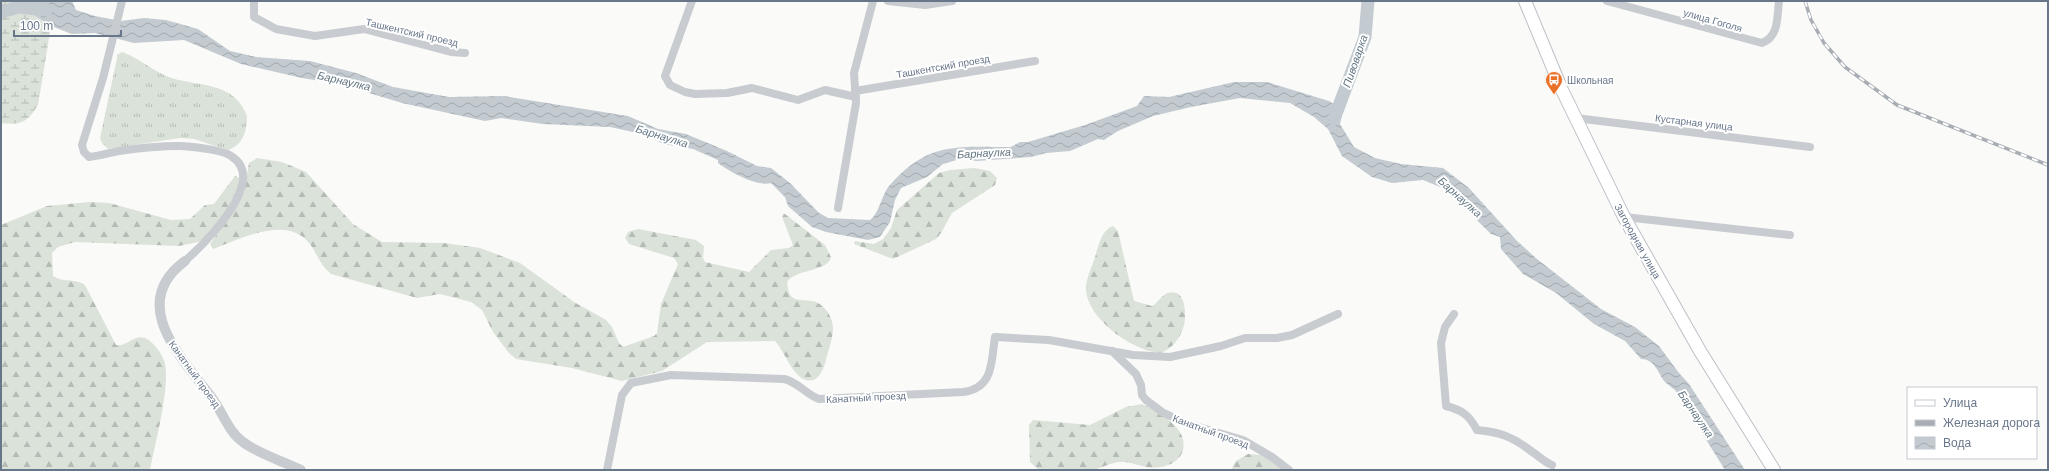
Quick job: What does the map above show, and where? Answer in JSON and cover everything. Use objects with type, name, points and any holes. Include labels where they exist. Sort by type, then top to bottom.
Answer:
[{"type":"main road","name":"Загородная улица","points":[[1525,1],[1576,118],[1624,217],[1704,358],[1774,470]]},
{"type":"street","name":"Канатный проезд","points":[[122,1],[110,44],[103,78],[82,145],[84,152],[89,157],[119,151],[181,146],[225,153],[236,160],[242,173],[242,185],[237,198],[223,222],[210,239],[169,276],[162,289],[160,315],[163,328],[171,343],[213,399],[235,436],[245,444],[301,470]]},
{"type":"street","name":"Ташкентский проезд","points":[[254,1],[254,17],[276,29],[315,36],[364,29],[451,52],[465,53]]},
{"type":"street","name":"Ташкентский проезд","points":[[692,1],[665,76],[670,85],[685,92],[695,94],[727,93],[752,88],[798,100],[826,90],[855,94],[1035,61]]},
{"type":"street","points":[[838,208],[855,94],[854,73],[873,1]]},
{"type":"street","points":[[888,1],[925,5],[952,1]]},
{"type":"street","name":"улица Гоголя","points":[[1607,1],[1711,28],[1754,42],[1767,41],[1772,38],[1779,1]]},
{"type":"street","name":"Кустарная улица","points":[[1576,118],[1810,147]]},
{"type":"street","points":[[1624,217],[1790,235]]},
{"type":"street","name":"Канатный проезд","points":[[607,470],[622,394],[631,383],[671,375],[784,379],[799,384],[811,396],[819,399],[963,392],[974,390],[984,383],[989,372],[995,337],[1049,340],[1133,355],[1170,357],[1210,349],[1245,338],[1277,338],[1292,335],[1338,314]]},
{"type":"street","points":[[1454,314],[1446,327],[1441,343],[1446,406],[1459,410],[1471,420],[1477,430],[1497,431],[1525,446],[1544,462],[1552,465]]},
{"type":"street","name":"Канатный проезд","points":[[1110,350],[1136,374],[1141,385],[1142,395],[1162,412],[1185,423],[1243,440],[1272,457],[1289,470]]},
{"type":"green space","points":[[1,1],[26,1],[31,13],[51,26],[38,105],[27,119],[23,122],[14,124],[1,123]]},
{"type":"green space","points":[[122,52],[132,56],[166,76],[223,90],[233,96],[241,104],[247,116],[245,132],[241,141],[233,148],[228,150],[194,139],[180,138],[108,149],[102,143],[100,138],[117,55]]},
{"type":"green space","points":[[257,158],[282,162],[306,172],[353,224],[382,242],[444,243],[480,248],[520,263],[574,302],[606,320],[612,327],[619,343],[623,347],[654,336],[657,333],[661,304],[678,264],[674,258],[629,244],[625,238],[628,232],[638,229],[696,240],[704,246],[703,258],[705,262],[749,272],[771,250],[789,248],[793,245],[782,217],[783,214],[785,214],[825,245],[831,257],[829,262],[824,265],[796,275],[790,278],[787,283],[792,297],[799,300],[816,302],[830,315],[833,324],[833,333],[824,366],[817,378],[807,380],[801,377],[791,366],[775,341],[707,342],[662,371],[622,381],[572,368],[516,359],[509,353],[493,332],[482,310],[471,302],[440,294],[417,298],[331,274],[322,264],[310,244],[300,235],[289,231],[277,230],[250,235],[213,249],[210,244],[237,206],[244,193],[249,163]]},
{"type":"green space","points":[[974,168],[990,171],[997,178],[995,185],[952,213],[936,239],[893,259],[854,244],[855,241],[874,244],[883,239],[891,228],[897,210],[939,173],[950,170]]},
{"type":"green space","points":[[235,176],[239,178],[238,187],[227,210],[204,239],[198,242],[179,246],[75,242],[58,247],[52,253],[53,276],[85,285],[116,345],[120,345],[141,337],[145,338],[155,345],[163,357],[166,374],[164,401],[150,470],[1,470],[1,225],[47,206],[90,202],[109,203],[171,220],[190,219],[205,205],[214,204]]},
{"type":"green space","points":[[1113,226],[1118,231],[1134,301],[1152,306],[1161,297],[1168,293],[1174,292],[1179,295],[1184,304],[1185,317],[1182,332],[1175,343],[1161,353],[1137,346],[1124,340],[1112,331],[1101,321],[1088,298],[1086,286],[1100,242],[1106,231]]},
{"type":"green space","points":[[1142,404],[1170,421],[1182,436],[1184,444],[1183,451],[1175,462],[1162,467],[1154,468],[1119,462],[1091,470],[1039,470],[1030,462],[1029,425],[1033,420],[1090,425],[1126,407]]},
{"type":"green space","points":[[1248,454],[1262,455],[1289,470],[1231,470],[1236,461]]},
{"type":"water","points":[[26,1],[72,1],[76,10],[95,16],[121,21],[144,18],[166,20],[198,29],[230,51],[256,57],[310,61],[356,73],[393,87],[449,97],[504,96],[628,116],[658,129],[686,134],[727,151],[757,166],[771,168],[790,183],[819,213],[828,218],[870,220],[876,213],[889,186],[903,171],[917,161],[931,154],[959,147],[1011,147],[1020,142],[1028,142],[1085,125],[1137,106],[1144,96],[1169,97],[1234,82],[1267,82],[1329,101],[1343,110],[1340,124],[1354,147],[1375,158],[1401,164],[1443,168],[1469,188],[1517,241],[1537,259],[1601,309],[1635,327],[1659,346],[1689,384],[1745,470],[1725,470],[1675,390],[1664,381],[1658,370],[1649,361],[1641,359],[1625,341],[1594,324],[1556,293],[1523,274],[1501,249],[1500,237],[1491,234],[1445,189],[1423,180],[1392,183],[1372,177],[1342,156],[1328,129],[1314,117],[1290,103],[1240,98],[1153,116],[1118,131],[1104,140],[1098,139],[1070,151],[1046,153],[1031,157],[977,161],[960,159],[943,164],[927,177],[901,188],[895,200],[890,222],[880,237],[868,240],[826,232],[812,227],[788,206],[785,197],[771,183],[765,184],[751,181],[723,167],[718,163],[718,160],[693,149],[664,144],[642,134],[610,127],[543,124],[501,118],[485,121],[402,103],[340,84],[302,78],[241,64],[184,40],[134,43],[95,33],[72,34],[51,26],[31,13]]},
{"type":"waterway","name":"Пивоварка","points":[[1334,119],[1365,37],[1368,1]]},
{"type":"waterway","name":"Барнаулка","points":[[1,12],[19,7],[46,10]]},
{"type":"railway","points":[[1805,1],[1811,20],[1824,43],[1845,67],[1897,105],[2048,165]]},
{"type":"place","name":"Школьная","points":[[1554,95]]}]
